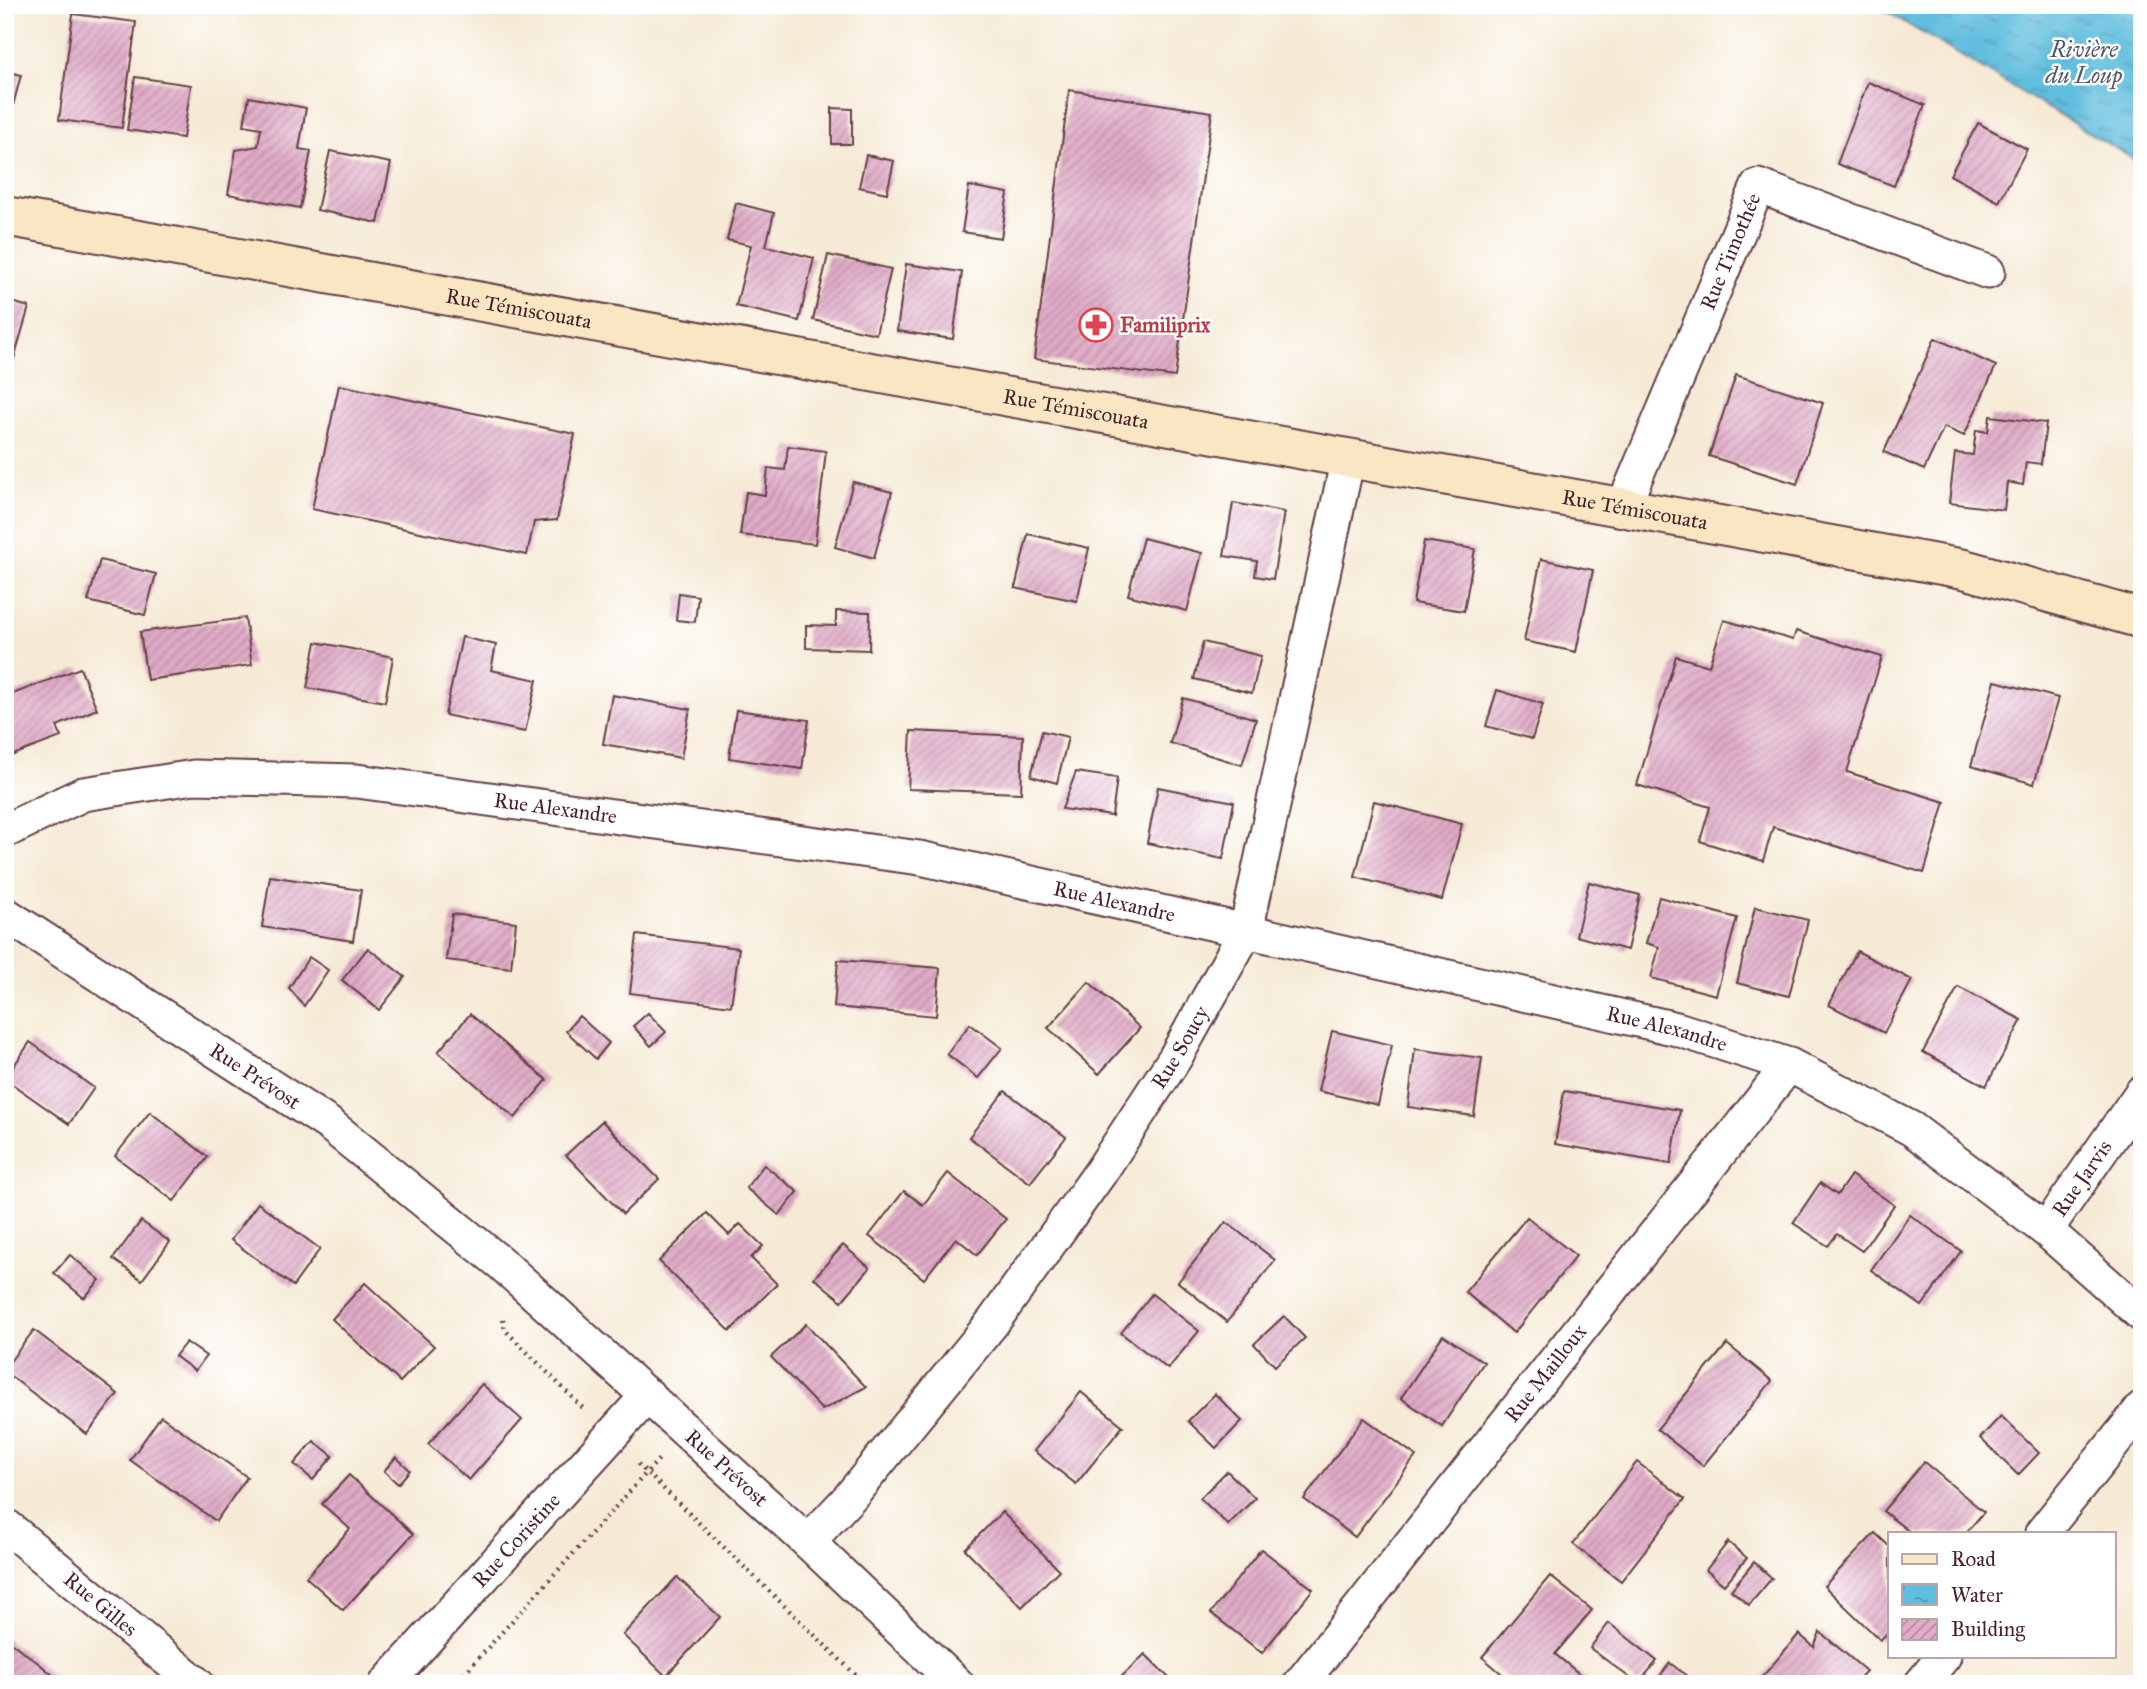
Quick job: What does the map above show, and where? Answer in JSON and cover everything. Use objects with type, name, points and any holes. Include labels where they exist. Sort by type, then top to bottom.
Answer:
[{"type":"main road","name":"Rue Témiscouata","points":[[5,216],[1348,458],[1624,505],[1964,569],[2142,618]]},
{"type":"street","name":"Rue Timothée","points":[[1624,505],[1758,186],[1988,272]]},
{"type":"street","name":"Rue Soucy","points":[[808,1542],[850,1497],[993,1322],[1100,1173],[1175,1058],[1246,931],[1348,458]]},
{"type":"street","name":"Rue Alexandre","points":[[5,831],[83,794],[182,779],[358,781],[920,858],[1246,931],[1677,1030],[1789,1065],[1912,1129],[2046,1230],[2142,1315]]},
{"type":"street","name":"Rue Prévost","points":[[5,914],[329,1124],[503,1265],[808,1542],[957,1684]]},
{"type":"street","name":"Rue Mailloux","points":[[1300,1684],[1789,1065]]},
{"type":"street","name":"Rue Jarvis","points":[[2046,1230],[2142,1092]]},
{"type":"street","name":"Rue Coristine","points":[[386,1684],[648,1395]]},
{"type":"street","points":[[2043,1532],[2142,1408]]},
{"type":"street","name":"Rue Gilles","points":[[5,1525],[197,1684]]},
{"type":"street","points":[[1921,1684],[1942,1658]]},
{"type":"path","points":[[503,1318],[505,1330],[647,1473],[865,1684]]},
{"type":"path","points":[[455,1684],[686,1430]]},
{"type":"water","name":"Rivière du Loup","points":[[1875,5],[2142,5],[2142,164],[1909,25]]},
{"type":"building","points":[[73,14],[136,22],[122,128],[59,120]]},
{"type":"building","points":[[5,71],[21,75],[6,132],[5,132]]},
{"type":"building","points":[[135,77],[191,85],[183,138],[127,130]]},
{"type":"building","points":[[1868,82],[1925,105],[1894,186],[1837,164]]},
{"type":"building","points":[[1069,90],[1212,112],[1175,377],[1034,359]]},
{"type":"building","points":[[249,97],[306,108],[299,149],[311,151],[300,208],[228,194],[236,150],[258,146],[261,128],[244,125]]},
{"type":"building","points":[[832,108],[852,109],[852,144],[832,144]]},
{"type":"building","points":[[1978,123],[2027,149],[1999,202],[1950,175]]},
{"type":"building","points":[[330,151],[391,163],[378,223],[317,210]]},
{"type":"building","points":[[866,155],[894,161],[887,193],[859,187]]},
{"type":"building","points":[[969,186],[1008,193],[1001,238],[962,232]]},
{"type":"building","points":[[736,203],[774,213],[766,246],[814,258],[799,321],[736,306],[751,245],[727,240]]},
{"type":"building","points":[[828,255],[891,269],[876,334],[813,320]]},
{"type":"building","points":[[906,264],[962,272],[953,339],[897,331]]},
{"type":"building","points":[[5,300],[29,307],[6,386],[5,386]]},
{"type":"building","points":[[1935,338],[1996,366],[1964,436],[1944,427],[1924,470],[1884,452]]},
{"type":"building","points":[[1736,375],[1823,403],[1797,484],[1709,456]]},
{"type":"building","points":[[339,385],[575,434],[557,520],[534,522],[527,555],[312,509]]},
{"type":"building","points":[[1990,416],[2046,423],[2041,464],[2026,462],[2023,485],[2007,482],[2004,510],[1949,503],[1955,453],[1973,455],[1976,430],[1988,432]]},
{"type":"building","points":[[788,446],[826,451],[815,544],[740,535],[746,492],[765,495],[768,468],[785,470]]},
{"type":"building","points":[[853,482],[892,492],[874,558],[835,547]]},
{"type":"building","points":[[1233,503],[1284,512],[1273,579],[1255,576],[1257,561],[1224,556]]},
{"type":"building","points":[[1028,534],[1089,548],[1077,601],[1015,588]]},
{"type":"building","points":[[1143,538],[1202,553],[1187,611],[1128,595]]},
{"type":"building","points":[[1424,541],[1475,549],[1464,611],[1413,603]]},
{"type":"building","points":[[1541,559],[1593,570],[1576,652],[1524,641]]},
{"type":"building","points":[[100,560],[156,574],[145,615],[88,601]]},
{"type":"building","points":[[679,593],[698,596],[695,622],[676,620]]},
{"type":"building","points":[[836,611],[870,612],[869,650],[806,648],[806,625],[836,626]]},
{"type":"building","points":[[245,618],[252,665],[147,680],[140,632]]},
{"type":"building","points":[[1724,620],[1793,640],[1796,631],[1882,657],[1847,772],[1945,802],[1924,873],[1773,827],[1763,861],[1700,841],[1710,807],[1637,785],[1676,656],[1709,666]]},
{"type":"building","points":[[462,637],[496,645],[491,670],[537,680],[525,732],[445,715]]},
{"type":"building","points":[[316,642],[393,657],[385,702],[307,688]]},
{"type":"building","points":[[1203,642],[1261,656],[1252,693],[1194,679]]},
{"type":"building","points":[[80,668],[97,709],[57,726],[61,737],[5,758],[5,697]]},
{"type":"building","points":[[1995,681],[2058,698],[2034,784],[1971,766]]},
{"type":"building","points":[[1497,690],[1543,704],[1532,739],[1486,726]]},
{"type":"building","points":[[612,695],[690,709],[681,758],[603,744]]},
{"type":"building","points":[[1183,698],[1256,719],[1242,765],[1170,743]]},
{"type":"building","points":[[736,710],[809,720],[802,769],[729,758]]},
{"type":"building","points":[[911,731],[1023,736],[1021,793],[908,789]]},
{"type":"building","points":[[1042,731],[1068,737],[1057,783],[1031,776]]},
{"type":"building","points":[[1076,772],[1117,778],[1112,816],[1062,809]]},
{"type":"building","points":[[1158,787],[1234,802],[1223,859],[1147,843]]},
{"type":"building","points":[[1374,801],[1462,824],[1442,900],[1355,877]]},
{"type":"building","points":[[270,876],[361,890],[353,941],[262,927]]},
{"type":"building","points":[[1589,882],[1640,895],[1627,950],[1576,936]]},
{"type":"building","points":[[1659,897],[1737,918],[1716,995],[1651,978],[1659,947],[1646,943]]},
{"type":"building","points":[[1755,907],[1808,920],[1789,996],[1737,983]]},
{"type":"building","points":[[452,914],[516,922],[511,968],[446,960]]},
{"type":"building","points":[[637,935],[739,948],[731,1006],[630,993]]},
{"type":"building","points":[[368,948],[405,977],[379,1010],[342,980]]},
{"type":"building","points":[[1857,951],[1912,980],[1884,1033],[1829,1005]]},
{"type":"building","points":[[309,957],[328,970],[304,1006],[289,988]]},
{"type":"building","points":[[838,960],[940,968],[936,1016],[834,1007]]},
{"type":"building","points":[[1089,982],[1140,1028],[1099,1074],[1048,1028]]},
{"type":"building","points":[[1958,987],[2022,1020],[1986,1086],[1923,1052]]},
{"type":"building","points":[[648,1013],[666,1032],[651,1046],[633,1026]]},
{"type":"building","points":[[470,1014],[547,1080],[515,1118],[438,1052]]},
{"type":"building","points":[[579,1016],[609,1043],[596,1059],[566,1031]]},
{"type":"building","points":[[970,1024],[1002,1048],[978,1078],[947,1054]]},
{"type":"building","points":[[1332,1031],[1392,1045],[1378,1105],[1318,1091]]},
{"type":"building","points":[[30,1042],[94,1088],[69,1124],[5,1079]]},
{"type":"building","points":[[1415,1049],[1482,1058],[1474,1116],[1408,1107]]},
{"type":"building","points":[[1005,1091],[1066,1137],[1030,1183],[969,1137]]},
{"type":"building","points":[[1564,1091],[1680,1110],[1671,1164],[1555,1144]]},
{"type":"building","points":[[150,1112],[208,1157],[174,1201],[115,1156]]},
{"type":"building","points":[[602,1121],[659,1179],[623,1214],[566,1155]]},
{"type":"building","points":[[764,1165],[798,1192],[779,1215],[746,1188]]},
{"type":"building","points":[[948,1173],[1006,1219],[977,1255],[956,1238],[924,1279],[869,1236],[904,1191],[923,1205]]},
{"type":"building","points":[[1851,1175],[1894,1205],[1862,1251],[1837,1234],[1828,1246],[1793,1223],[1820,1183],[1837,1195]]},
{"type":"building","points":[[258,1203],[320,1249],[293,1286],[231,1240]]},
{"type":"building","points":[[707,1213],[729,1235],[740,1224],[763,1246],[751,1258],[777,1284],[730,1331],[659,1261]]},
{"type":"building","points":[[1910,1215],[1961,1251],[1922,1306],[1871,1270]]},
{"type":"building","points":[[1527,1217],[1576,1256],[1514,1333],[1465,1292]]},
{"type":"building","points":[[141,1221],[170,1242],[142,1280],[113,1259]]},
{"type":"building","points":[[1226,1222],[1275,1260],[1227,1322],[1178,1282]]},
{"type":"building","points":[[843,1245],[870,1268],[842,1301],[814,1278]]},
{"type":"building","points":[[70,1255],[100,1280],[84,1298],[54,1273]]},
{"type":"building","points":[[365,1283],[434,1346],[400,1382],[332,1319]]},
{"type":"building","points":[[1152,1294],[1199,1331],[1168,1369],[1121,1333]]},
{"type":"building","points":[[1284,1316],[1305,1338],[1275,1366],[1254,1344]]},
{"type":"building","points":[[806,1324],[866,1387],[822,1410],[771,1357]]},
{"type":"building","points":[[34,1330],[118,1394],[87,1434],[5,1372],[5,1368]]},
{"type":"building","points":[[1443,1335],[1484,1362],[1442,1426],[1401,1398]]},
{"type":"building","points":[[186,1342],[206,1356],[195,1371],[175,1356]]},
{"type":"building","points":[[1727,1344],[1772,1381],[1703,1466],[1657,1429]]},
{"type":"building","points":[[482,1384],[522,1420],[469,1480],[428,1444]]},
{"type":"building","points":[[1081,1392],[1123,1426],[1076,1484],[1034,1451]]},
{"type":"building","points":[[1215,1394],[1242,1421],[1216,1448],[1188,1421]]},
{"type":"building","points":[[161,1416],[247,1477],[216,1521],[130,1460]]},
{"type":"building","points":[[2001,1416],[2039,1453],[2018,1475],[1980,1438]]},
{"type":"building","points":[[1364,1418],[1416,1456],[1355,1537],[1304,1499]]},
{"type":"building","points":[[314,1441],[333,1456],[313,1480],[294,1464]]},
{"type":"building","points":[[396,1457],[410,1470],[398,1484],[384,1471]]},
{"type":"building","points":[[1637,1462],[1685,1499],[1621,1581],[1573,1544]]},
{"type":"building","points":[[1924,1462],[1984,1512],[1967,1532],[1910,1532],[1883,1511]]},
{"type":"building","points":[[1227,1471],[1255,1498],[1228,1525],[1200,1498]]},
{"type":"building","points":[[349,1475],[413,1534],[343,1610],[306,1577],[350,1529],[322,1504]]},
{"type":"building","points":[[1002,1512],[1059,1570],[1022,1607],[965,1549]]},
{"type":"building","points":[[1875,1533],[1888,1545],[1888,1633],[1880,1640],[1824,1586]]},
{"type":"building","points":[[1728,1542],[1747,1558],[1724,1585],[1706,1570]]},
{"type":"building","points":[[1261,1549],[1313,1589],[1262,1653],[1211,1613]]},
{"type":"building","points":[[1754,1562],[1772,1578],[1749,1605],[1731,1590]]},
{"type":"building","points":[[1550,1576],[1592,1610],[1555,1654],[1588,1681],[1586,1684],[1514,1684],[1482,1657]]},
{"type":"building","points":[[677,1577],[720,1617],[666,1676],[623,1635]]},
{"type":"building","points":[[1609,1623],[1657,1661],[1638,1684],[1590,1648]]},
{"type":"building","points":[[1820,1632],[1866,1671],[1854,1684],[1756,1684],[1799,1634],[1814,1647]]},
{"type":"building","points":[[5,1638],[37,1662],[64,1684],[5,1684]]},
{"type":"building","points":[[1145,1654],[1175,1684],[1114,1684]]},
{"type":"building","points":[[1670,1663],[1697,1684],[1654,1684]]},
{"type":"place","name":"Familiprix","points":[[1096,325]]}]
